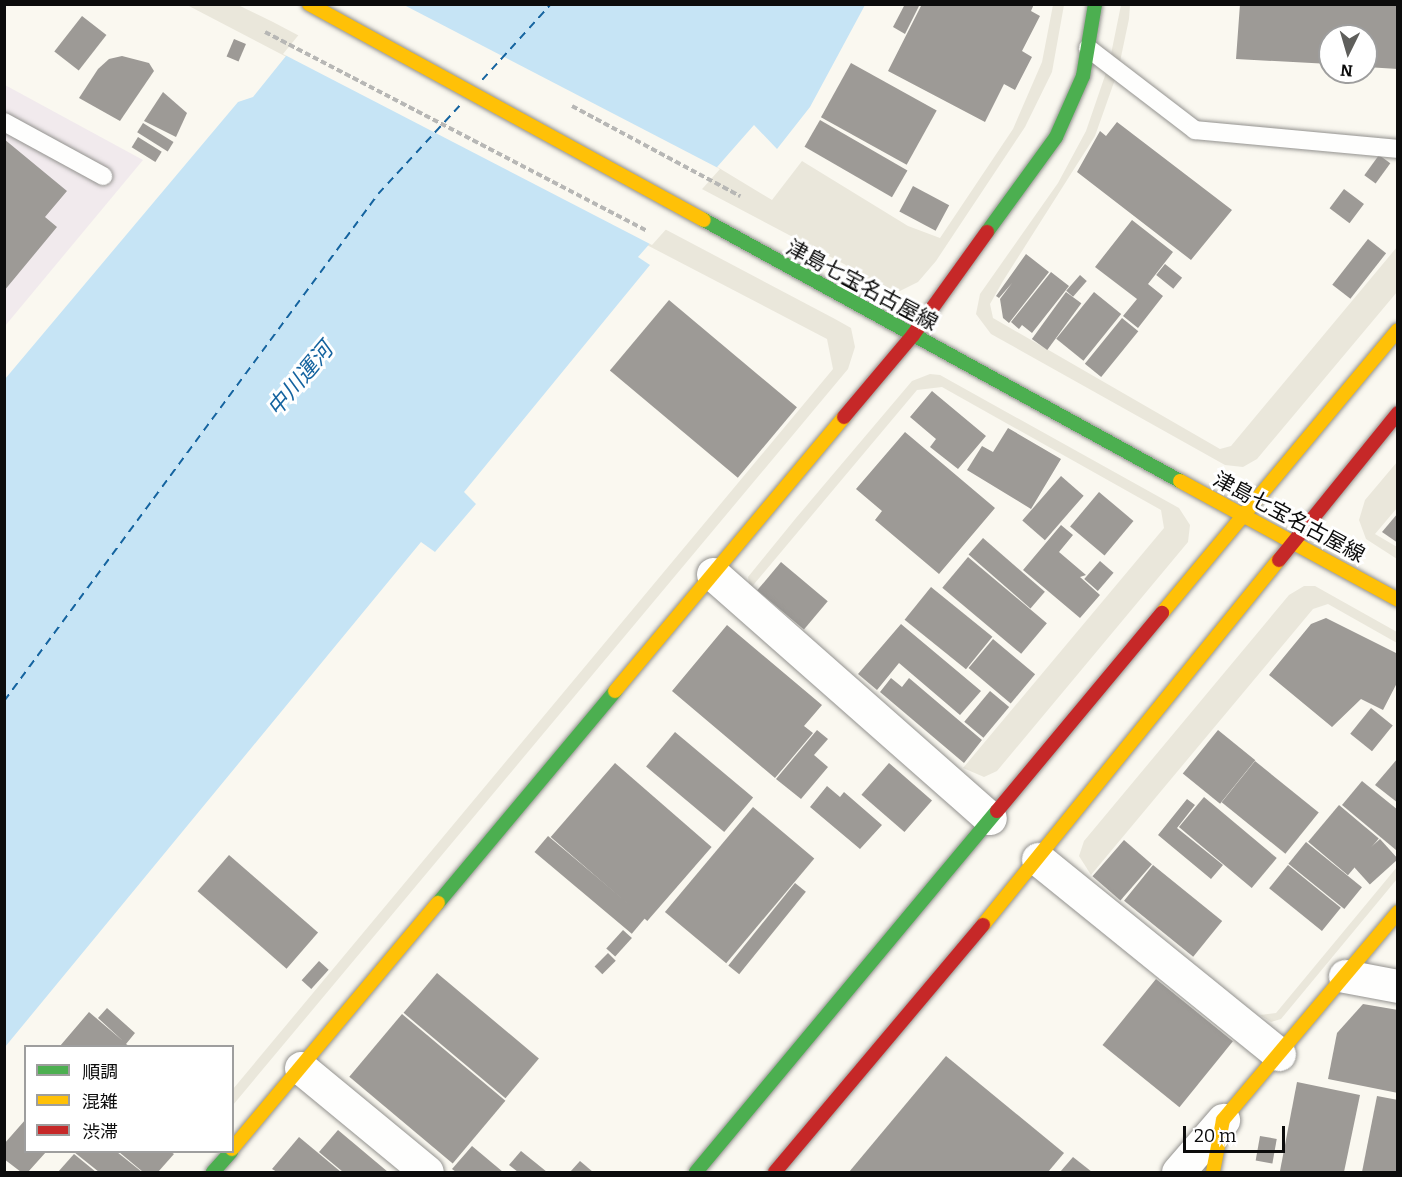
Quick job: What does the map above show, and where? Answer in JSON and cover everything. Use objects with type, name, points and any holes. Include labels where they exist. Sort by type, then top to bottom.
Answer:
[{"type":"street","name":"津島七宝名古屋線","points":[[309,4],[713,228],[1243,516],[1294,541],[1398,600]]},
{"type":"street","points":[[234,1148],[913,335],[1056,137],[1083,76],[1095,4]]},
{"type":"street","points":[[696,1173],[1398,330]]},
{"type":"street","points":[[776,1173],[1038,859],[1398,413]]},
{"type":"street","points":[[713,574],[990,818]]},
{"type":"street","points":[[1038,859],[1279,1054]]},
{"type":"street","points":[[1178,1173],[1398,912]]},
{"type":"street","points":[[1345,976],[1398,986]]},
{"type":"street","points":[[300,1068],[427,1173]]},
{"type":"street","points":[[1213,1173],[1223,1120]]},
{"type":"street","points":[[213,1173],[230,1153]]},
{"type":"lane","points":[[1088,48],[1195,130],[1398,149]]},
{"type":"lane","points":[[4,122],[103,176]]},
{"type":"path","points":[[265,32],[650,232]]},
{"type":"shaded area","points":[[187,5],[238,5],[273,22],[835,319],[851,328],[855,347],[848,369],[234,1104],[234,1088],[833,369],[827,339]]},
{"type":"shaded area","points":[[353,5],[719,168],[772,200],[802,161],[908,226],[940,238],[1013,129],[1042,62],[1053,5],[1064,5],[1052,72],[1025,127],[936,261],[918,282],[900,291],[880,287],[844,264]]},
{"type":"shaded area","points":[[1121,5],[1130,5],[1129,19],[1118,71],[1095,136],[990,304],[993,318],[1220,449],[1231,446],[1397,247],[1397,292],[1257,459],[1243,467],[1225,465],[991,334],[976,314],[980,294],[1058,183],[1086,131],[1109,64]]},
{"type":"shaded area","points":[[5,85],[143,160],[5,326]]},
{"type":"shaded area","points":[[930,374],[940,375],[1179,508],[1190,525],[1188,542],[997,771],[984,777],[963,768],[1164,528],[1161,510],[942,387],[917,390],[750,589],[748,577],[796,518],[912,381]]},
{"type":"shaded area","points":[[1397,462],[1397,508],[1375,534],[1397,547],[1397,559],[1366,539],[1359,520],[1365,500]]},
{"type":"shaded area","points":[[1304,586],[1315,586],[1397,632],[1397,643],[1328,604],[1313,609],[1091,875],[1079,856],[1084,841],[1289,595]]},
{"type":"shaded area","points":[[1397,867],[1397,879],[1281,1019],[1271,1022],[1260,1015],[1276,1013]]},
{"type":"water","name":"中川運河","points":[[327,5],[865,5],[810,107],[777,149],[754,125],[638,257],[650,265],[464,492],[476,504],[435,552],[421,542],[5,1047],[5,379],[238,102],[253,97]]},
{"type":"pier","points":[[324,4],[404,5],[720,169],[652,245],[283,54]]},
{"type":"building","points":[[905,4],[920,4],[905,34],[893,27]]},
{"type":"building","points":[[922,4],[1034,4],[1031,11],[1040,16],[1022,51],[1032,57],[1015,90],[1004,84],[985,122],[888,71]]},
{"type":"building","points":[[1240,4],[1398,4],[1398,69],[1378,68],[1378,24],[1318,24],[1318,63],[1236,59]]},
{"type":"building","points":[[82,16],[106,35],[79,71],[54,51]]},
{"type":"building","points":[[234,39],[246,44],[239,62],[227,56]]},
{"type":"building","points":[[122,56],[149,63],[154,71],[120,121],[79,98],[98,69],[109,59]]},
{"type":"building","points":[[851,63],[937,111],[907,165],[821,117]]},
{"type":"building","points":[[163,92],[187,113],[176,137],[144,121]]},
{"type":"building","points":[[820,120],[907,171],[892,197],[804,147]]},
{"type":"building","points":[[1117,122],[1232,210],[1191,260],[1077,172],[1100,131],[1106,136]]},
{"type":"building","points":[[143,123],[174,142],[168,151],[137,132]]},
{"type":"building","points":[[138,137],[162,152],[155,162],[132,147]]},
{"type":"building","points":[[4,139],[67,191],[45,217],[57,227],[4,291]]},
{"type":"building","points":[[1379,155],[1390,163],[1376,183],[1364,175]]},
{"type":"building","points":[[913,186],[949,205],[936,231],[899,212]]},
{"type":"building","points":[[1344,189],[1364,204],[1350,223],[1330,208]]},
{"type":"building","points":[[1132,220],[1173,252],[1148,284],[1163,296],[1138,328],[1123,316],[1137,299],[1095,267]]},
{"type":"building","points":[[1368,239],[1386,253],[1350,299],[1332,285]]},
{"type":"building","points":[[1026,254],[1049,272],[1009,323],[1003,318],[1000,299],[1012,283],[999,298],[996,296]]},
{"type":"building","points":[[1165,264],[1182,278],[1173,289],[1156,275]]},
{"type":"building","points":[[1051,272],[1069,286],[1032,333],[1022,325],[1019,329],[1011,322]]},
{"type":"building","points":[[1080,275],[1087,281],[1073,297],[1066,291]]},
{"type":"building","points":[[1066,292],[1081,303],[1047,350],[1032,339]]},
{"type":"building","points":[[1094,292],[1121,314],[1083,361],[1056,339]]},
{"type":"building","points":[[669,300],[797,407],[738,478],[610,370]]},
{"type":"building","points":[[1122,318],[1138,331],[1101,377],[1085,364]]},
{"type":"building","points":[[932,391],[986,436],[958,469],[930,447],[936,439],[910,417]]},
{"type":"building","points":[[1008,428],[1061,459],[1031,509],[967,470],[982,446],[993,452]]},
{"type":"building","points":[[905,432],[995,508],[939,574],[875,520],[882,511],[856,489]]},
{"type":"building","points":[[1061,476],[1084,496],[1045,540],[1022,521]]},
{"type":"building","points":[[1099,492],[1133,521],[1105,555],[1070,526]]},
{"type":"building","points":[[1398,513],[1398,543],[1382,532]]},
{"type":"building","points":[[1061,525],[1073,535],[1059,552],[1086,575],[1080,577],[1100,595],[1080,618],[1023,570]]},
{"type":"building","points":[[983,538],[1045,592],[1030,608],[969,555]]},
{"type":"building","points":[[968,557],[1047,623],[1021,654],[942,588]]},
{"type":"building","points":[[1100,561],[1114,573],[1098,591],[1084,579]]},
{"type":"building","points":[[781,562],[828,601],[804,630],[757,590]]},
{"type":"building","points":[[931,587],[992,637],[966,669],[905,620]]},
{"type":"building","points":[[1326,618],[1398,654],[1398,681],[1383,710],[1361,699],[1332,727],[1269,675],[1311,624]]},
{"type":"building","points":[[901,624],[981,691],[960,715],[899,663],[877,690],[858,674]]},
{"type":"building","points":[[727,625],[822,705],[804,726],[813,733],[775,778],[672,691]]},
{"type":"building","points":[[993,639],[1035,674],[1011,703],[969,668]]},
{"type":"building","points":[[891,678],[902,687],[909,678],[982,740],[964,763],[880,692]]},
{"type":"building","points":[[990,691],[1009,707],[983,738],[964,722]]},
{"type":"building","points":[[1371,708],[1393,726],[1372,751],[1350,734]]},
{"type":"building","points":[[817,730],[828,739],[814,755],[828,767],[801,799],[776,779]]},
{"type":"building","points":[[1218,730],[1255,760],[1220,804],[1183,774]]},
{"type":"building","points":[[675,732],[753,798],[724,832],[646,766]]},
{"type":"building","points":[[1398,758],[1398,803],[1375,785]]},
{"type":"building","points":[[1255,761],[1319,813],[1285,854],[1222,802]]},
{"type":"building","points":[[615,763],[712,847],[647,921],[551,837]]},
{"type":"building","points":[[889,763],[932,800],[904,832],[861,795]]},
{"type":"building","points":[[1362,781],[1398,810],[1396,850],[1342,805]]},
{"type":"building","points":[[827,786],[840,797],[844,792],[882,825],[860,849],[810,807]]},
{"type":"building","points":[[1204,797],[1277,858],[1252,888],[1179,827]]},
{"type":"building","points":[[1187,799],[1195,805],[1177,828],[1223,865],[1211,879],[1158,835]]},
{"type":"building","points":[[1339,805],[1379,838],[1348,875],[1308,842]]},
{"type":"building","points":[[753,807],[814,858],[726,963],[665,912]]},
{"type":"building","points":[[548,836],[645,918],[632,934],[535,852]]},
{"type":"building","points":[[1380,839],[1398,859],[1370,884],[1352,864]]},
{"type":"building","points":[[1124,840],[1152,864],[1120,901],[1093,876]]},
{"type":"building","points":[[1306,842],[1362,887],[1344,909],[1288,864]]},
{"type":"building","points":[[229,855],[318,932],[287,969],[198,891]]},
{"type":"building","points":[[1153,865],[1222,921],[1193,957],[1124,901]]},
{"type":"building","points":[[1288,865],[1341,908],[1322,931],[1269,888]]},
{"type":"building","points":[[795,883],[806,892],[739,974],[728,965]]},
{"type":"building","points":[[623,930],[632,938],[615,957],[606,949]]},
{"type":"building","points":[[608,953],[616,961],[602,974],[595,966]]},
{"type":"building","points":[[319,961],[329,970],[311,989],[302,980]]},
{"type":"building","points":[[437,973],[539,1058],[505,1098],[404,1013]]},
{"type":"building","points":[[1156,979],[1233,1041],[1179,1107],[1103,1045]]},
{"type":"building","points":[[1363,1004],[1398,1010],[1398,1093],[1328,1079],[1337,1033]]},
{"type":"building","points":[[107,1008],[135,1033],[126,1044],[128,1045],[61,1045],[89,1012],[123,1041],[98,1018]]},
{"type":"building","points":[[402,1014],[505,1101],[453,1164],[349,1077]]},
{"type":"building","points":[[946,1056],[1064,1153],[1048,1172],[849,1172]]},
{"type":"building","points":[[1297,1082],[1360,1095],[1344,1172],[1280,1171]]},
{"type":"building","points":[[1377,1096],[1398,1100],[1398,1172],[1362,1172]]},
{"type":"building","points":[[24,1121],[24,1153],[45,1153],[28,1172],[21,1172],[4,1159],[4,1144]]},
{"type":"building","points":[[338,1130],[388,1172],[343,1172],[319,1152]]},
{"type":"building","points":[[1260,1136],[1277,1139],[1272,1164],[1256,1161]]},
{"type":"building","points":[[299,1137],[341,1172],[277,1172],[272,1169]]},
{"type":"building","points":[[472,1146],[503,1172],[456,1172],[452,1169]]},
{"type":"building","points":[[521,1151],[547,1172],[518,1172],[509,1165]]},
{"type":"building","points":[[75,1153],[118,1153],[142,1172],[99,1172]]},
{"type":"building","points":[[120,1153],[174,1154],[158,1172],[143,1172]]},
{"type":"building","points":[[74,1154],[96,1172],[58,1172]]},
{"type":"building","points":[[1073,1157],[1092,1172],[1060,1172]]},
{"type":"building","points":[[580,1161],[593,1172],[570,1172]]},
{"type":"ferry route","points":[[482,80],[551,4]]},
{"type":"ferry route","points":[[4,701],[378,194],[461,104]]},
{"type":"traffic: fast","points":[[987,232],[1056,137],[1083,76],[1095,4]]},
{"type":"traffic: fast","points":[[704,220],[1180,481]]},
{"type":"traffic: fast","points":[[438,903],[615,691]]},
{"type":"traffic: fast","points":[[696,1172],[997,811]]},
{"type":"traffic: fast","points":[[213,1172],[230,1153]]},
{"type":"traffic: slow","points":[[309,4],[704,220]]},
{"type":"traffic: slow","points":[[1162,613],[1398,330]]},
{"type":"traffic: slow","points":[[615,691],[844,417]]},
{"type":"traffic: slow","points":[[1180,481],[1398,600]]},
{"type":"traffic: slow","points":[[983,925],[1279,560]]},
{"type":"traffic: slow","points":[[234,1147],[438,903]]},
{"type":"traffic: slow","points":[[1213,1172],[1223,1120],[1398,912]]},
{"type":"traffic: jam","points":[[844,417],[913,335],[987,232]]},
{"type":"traffic: jam","points":[[1279,560],[1398,413]]},
{"type":"traffic: jam","points":[[997,811],[1162,613]]},
{"type":"traffic: jam","points":[[775,1172],[983,925]]}]
